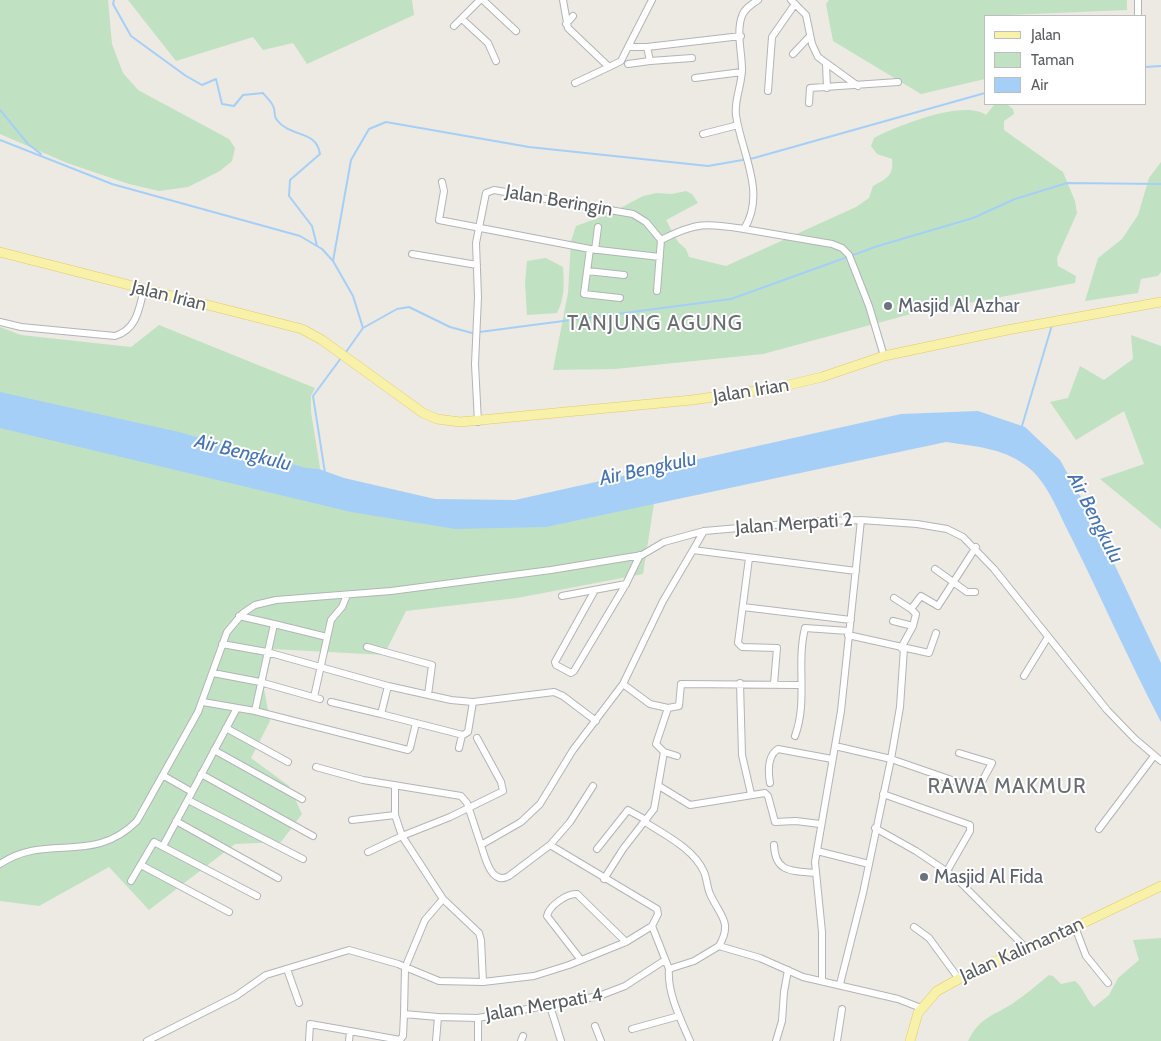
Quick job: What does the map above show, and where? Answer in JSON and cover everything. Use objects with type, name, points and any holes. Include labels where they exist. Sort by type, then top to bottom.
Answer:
[{"type":"main road","name":"Jalan Irian","points":[[0,252],[302,329],[334,349],[430,417],[447,421],[478,422],[692,400],[757,391],[822,377],[884,356],[1007,330],[1161,302]]},
{"type":"main road","name":"Jalan Kalimantan","points":[[910,1041],[921,1008],[937,991],[959,978],[1075,927],[1161,886]]},
{"type":"street","points":[[454,26],[482,0],[516,31]]},
{"type":"street","points":[[563,0],[566,24],[610,67]]},
{"type":"street","points":[[575,83],[621,62],[652,0]]},
{"type":"street","points":[[744,229],[753,208],[750,171],[738,125],[736,107],[742,72],[742,15],[758,0]]},
{"type":"street","points":[[1138,0],[1138,15]]},
{"type":"street","points":[[768,91],[772,36],[793,2],[806,15],[815,53],[826,64],[858,86]]},
{"type":"street","points":[[566,24],[573,16]]},
{"type":"street","points":[[462,19],[488,43],[496,61]]},
{"type":"street","points":[[628,47],[647,47],[741,36]]},
{"type":"street","points":[[793,54],[810,36]]},
{"type":"street","points":[[647,47],[650,61]]},
{"type":"street","points":[[628,64],[692,58]]},
{"type":"street","points":[[826,64],[827,88]]},
{"type":"street","points":[[695,78],[742,72]]},
{"type":"street","points":[[809,103],[810,88],[898,82]]},
{"type":"street","points":[[703,134],[738,125]]},
{"type":"street","points":[[442,182],[444,191],[439,220],[592,249],[660,257]]},
{"type":"street","name":"Jalan Beringin","points":[[478,422],[475,364],[478,333],[476,265],[478,227],[486,193],[494,190],[634,214],[646,222],[661,240]]},
{"type":"street","points":[[657,291],[661,240],[697,225],[715,224],[832,244],[842,248],[849,255],[869,306],[884,356]]},
{"type":"street","points":[[598,227],[587,270],[584,294],[620,298]]},
{"type":"street","points":[[412,254],[476,265]]},
{"type":"street","points":[[587,270],[624,275]]},
{"type":"street","points":[[0,322],[21,327],[115,336],[124,332],[133,324],[144,290]]},
{"type":"street","points":[[822,980],[822,932],[816,873],[817,851],[843,694],[861,520]]},
{"type":"street","name":"Jalan Merpati 2","points":[[239,616],[248,609],[264,602],[452,584],[640,555],[669,540],[704,531],[786,523],[861,520],[947,529],[963,537],[976,547],[1107,710],[1161,761]]},
{"type":"street","points":[[481,845],[520,822],[535,810],[573,750],[623,684],[663,601],[704,531]]},
{"type":"street","points":[[911,609],[921,596],[938,606],[976,547]]},
{"type":"street","points":[[693,550],[856,571]]},
{"type":"street","points":[[595,590],[555,662],[556,665],[571,673],[574,671],[626,584],[640,555]]},
{"type":"street","points":[[749,558],[739,645],[777,648],[774,684]]},
{"type":"street","points":[[936,569],[969,593],[975,592]]},
{"type":"street","points":[[562,596],[626,584]]},
{"type":"street","points":[[213,673],[260,682],[317,698],[331,620],[342,606],[347,595]]},
{"type":"street","points":[[840,984],[869,864],[891,759],[900,707],[903,648],[916,614],[894,598]]},
{"type":"street","points":[[743,607],[850,620]]},
{"type":"street","points":[[0,864],[15,855],[26,852],[65,847],[88,847],[107,843],[125,832],[137,821],[164,776],[203,702],[222,644],[230,627],[239,616],[327,637]]},
{"type":"street","points":[[893,621],[913,626]]},
{"type":"street","points":[[255,711],[274,624]]},
{"type":"street","points":[[795,736],[803,704],[800,685],[806,628],[849,633],[928,653],[936,633]]},
{"type":"street","points":[[1024,676],[1048,637]]},
{"type":"street","points":[[222,644],[267,652],[388,686],[473,702],[554,692],[563,696],[596,721]]},
{"type":"street","points":[[367,648],[432,665],[428,695]]},
{"type":"street","points":[[623,684],[650,704],[668,708],[679,706],[682,683],[800,685]]},
{"type":"street","points":[[740,683],[742,755],[751,794]]},
{"type":"street","points":[[380,714],[388,686]]},
{"type":"street","points":[[203,702],[255,711],[408,750],[416,723]]},
{"type":"street","points":[[331,702],[462,735],[468,732],[473,702]]},
{"type":"street","points":[[163,846],[237,708]]},
{"type":"street","points":[[668,708],[656,744],[664,752],[677,756]]},
{"type":"street","points":[[226,728],[288,762]]},
{"type":"street","points":[[459,748],[462,735]]},
{"type":"street","points":[[368,852],[469,809],[499,794],[503,789],[476,738]]},
{"type":"street","points":[[834,746],[891,759],[975,788],[980,787],[992,763],[959,753]]},
{"type":"street","points":[[214,750],[302,799]]},
{"type":"street","points":[[770,783],[769,764],[776,750],[832,759]]},
{"type":"street","points":[[604,879],[622,849],[654,809],[664,752]]},
{"type":"street","points":[[1099,829],[1154,756]]},
{"type":"street","points":[[316,767],[351,778],[457,795],[464,799],[488,866],[497,877],[501,878],[509,876],[550,845],[570,822],[593,786]]},
{"type":"street","points":[[201,774],[313,836]]},
{"type":"street","points":[[164,776],[192,792]]},
{"type":"street","points":[[395,785],[395,815],[402,836],[443,900],[479,933],[483,982]]},
{"type":"street","points":[[659,786],[690,806],[751,794],[767,794],[775,822],[796,821],[820,824]]},
{"type":"street","points":[[883,794],[970,825],[970,831],[947,871]]},
{"type":"street","points":[[188,800],[303,859]]},
{"type":"street","points":[[597,849],[628,810],[687,851],[704,871],[711,895],[726,926],[726,934],[720,946],[694,961],[669,969]]},
{"type":"street","points":[[352,820],[395,815]]},
{"type":"street","points":[[176,821],[278,878]]},
{"type":"street","points":[[876,828],[947,871],[1026,948]]},
{"type":"street","points":[[132,881],[154,842],[257,896]]},
{"type":"street","points":[[550,845],[657,909],[658,914],[652,926],[669,969],[668,977],[679,1016],[690,1041]]},
{"type":"street","points":[[774,845],[775,859],[778,865],[792,871],[816,873]]},
{"type":"street","points":[[817,851],[869,864]]},
{"type":"street","points":[[141,864],[229,912]]},
{"type":"street","points":[[581,960],[547,914],[551,907],[572,894],[577,894],[626,942]]},
{"type":"street","points":[[309,1041],[310,1024],[387,1039],[402,1039],[405,968],[425,920],[443,900]]},
{"type":"street","name":"Jalan Merpati 4","points":[[147,1041],[236,996],[266,975],[349,950],[362,952],[429,978],[450,983],[483,982],[534,976],[626,942],[652,926]]},
{"type":"street","points":[[914,927],[930,938],[959,978]]},
{"type":"street","points":[[1075,927],[1086,956],[1108,982]]},
{"type":"street","points":[[720,946],[804,977],[898,999],[921,1008]]},
{"type":"street","name":"Jalan Merpati 4","points":[[404,1014],[478,1018],[550,1006],[612,993],[665,960]]},
{"type":"street","points":[[287,969],[299,1002]]},
{"type":"street","points":[[776,1041],[782,1021],[788,970]]},
{"type":"street","points":[[550,1006],[561,1041]]},
{"type":"street","points":[[836,1041],[842,1009]]},
{"type":"street","points":[[632,1029],[679,1016]]},
{"type":"street","points":[[436,1040],[438,1017]]},
{"type":"street","points":[[478,1018],[478,1041]]},
{"type":"street","points":[[595,1026],[600,1041]]},
{"type":"street","points":[[349,1041],[350,1032]]},
{"type":"green space","points":[[0,0],[108,0],[112,44],[123,73],[138,90],[229,139],[235,148],[232,161],[220,171],[188,187],[159,191],[129,184],[67,163],[0,134]]},
{"type":"green space","points":[[128,0],[412,0],[414,15],[307,64],[293,43],[263,50],[253,37],[176,61]]},
{"type":"green space","points":[[829,0],[1127,0],[1127,10],[984,15],[984,79],[921,94],[833,41],[826,4]]},
{"type":"green space","points":[[994,105],[1008,105],[1013,109],[1014,114],[1004,121],[1004,130],[1063,172],[1075,201],[1077,213],[1057,258],[1058,266],[1076,276],[1075,283],[911,314],[763,354],[615,369],[553,370],[568,293],[571,241],[576,226],[609,214],[643,196],[686,191],[692,194],[698,203],[666,220],[678,242],[686,249],[689,257],[726,266],[856,207],[869,198],[873,186],[888,176],[892,169],[892,159],[877,154],[871,146],[874,138],[914,121],[947,112],[976,111],[986,115]]},
{"type":"green space","points":[[1161,162],[1161,272],[1158,276],[1141,279],[1138,293],[1085,301],[1098,258],[1122,239],[1138,215],[1149,178]]},
{"type":"green space","points":[[546,258],[563,267],[564,279],[560,307],[557,313],[527,315],[525,283],[527,261]]},
{"type":"green space","points":[[159,325],[315,388],[311,396],[311,412],[322,480],[344,505],[655,497],[643,574],[517,598],[406,611],[384,655],[273,649],[264,689],[270,721],[251,758],[289,786],[302,814],[281,842],[235,844],[149,910],[109,867],[39,906],[0,901],[0,327],[21,335],[131,347]]},
{"type":"green space","points":[[1131,335],[1161,346],[1161,529],[1100,479],[1144,464],[1124,411],[1076,440],[1050,402],[1068,398],[1080,366],[1104,380],[1133,359]]},
{"type":"green space","points":[[1161,938],[1161,1041],[968,1041],[972,1033],[982,1022],[1012,1004],[1049,975],[1053,976],[1061,984],[1075,981],[1094,1007],[1109,995],[1118,978],[1139,960],[1133,940]]},
{"type":"water","name":"Air Bengkulu","points":[[0,392],[179,432],[306,468],[319,469],[344,478],[435,499],[515,500],[901,414],[978,411],[1025,427],[1060,460],[1093,519],[1161,663],[1161,722],[1046,488],[1033,471],[1016,459],[997,451],[946,442],[546,527],[455,529],[351,512],[0,428]]},
{"type":"waterway","points":[[114,0],[113,4],[131,36],[186,76],[202,85],[216,79],[222,104],[234,106],[243,95],[263,93],[272,104],[276,118],[282,126],[308,137],[318,146],[320,154],[290,180],[289,196],[312,226],[317,246]]},
{"type":"waterway","points":[[1146,67],[1161,66]]},
{"type":"waterway","points":[[363,328],[353,296],[333,261],[351,160],[369,129],[386,122],[529,147],[708,166],[754,158],[984,93]]},
{"type":"waterway","points":[[0,110],[28,144],[41,154]]},
{"type":"waterway","points":[[0,140],[112,184],[300,236],[322,249],[333,261]]},
{"type":"waterway","points":[[346,352],[363,328],[397,309],[409,307],[450,327],[472,333],[731,299],[878,246],[973,218],[1015,199],[1067,183],[1161,184]]},
{"type":"waterway","points":[[1022,426],[1052,325]]},
{"type":"waterway","points":[[325,473],[313,396],[341,358]]},
{"type":"place","name":"Masjid Al Azhar","points":[[888,306]]},
{"type":"place","name":"Masjid Al Fida","points":[[924,877]]},
{"type":"district","name":"TANJUNG AGUNG","points":[[655,324]]},
{"type":"district","name":"RAWA MAKMUR","points":[[1007,787]]}]
